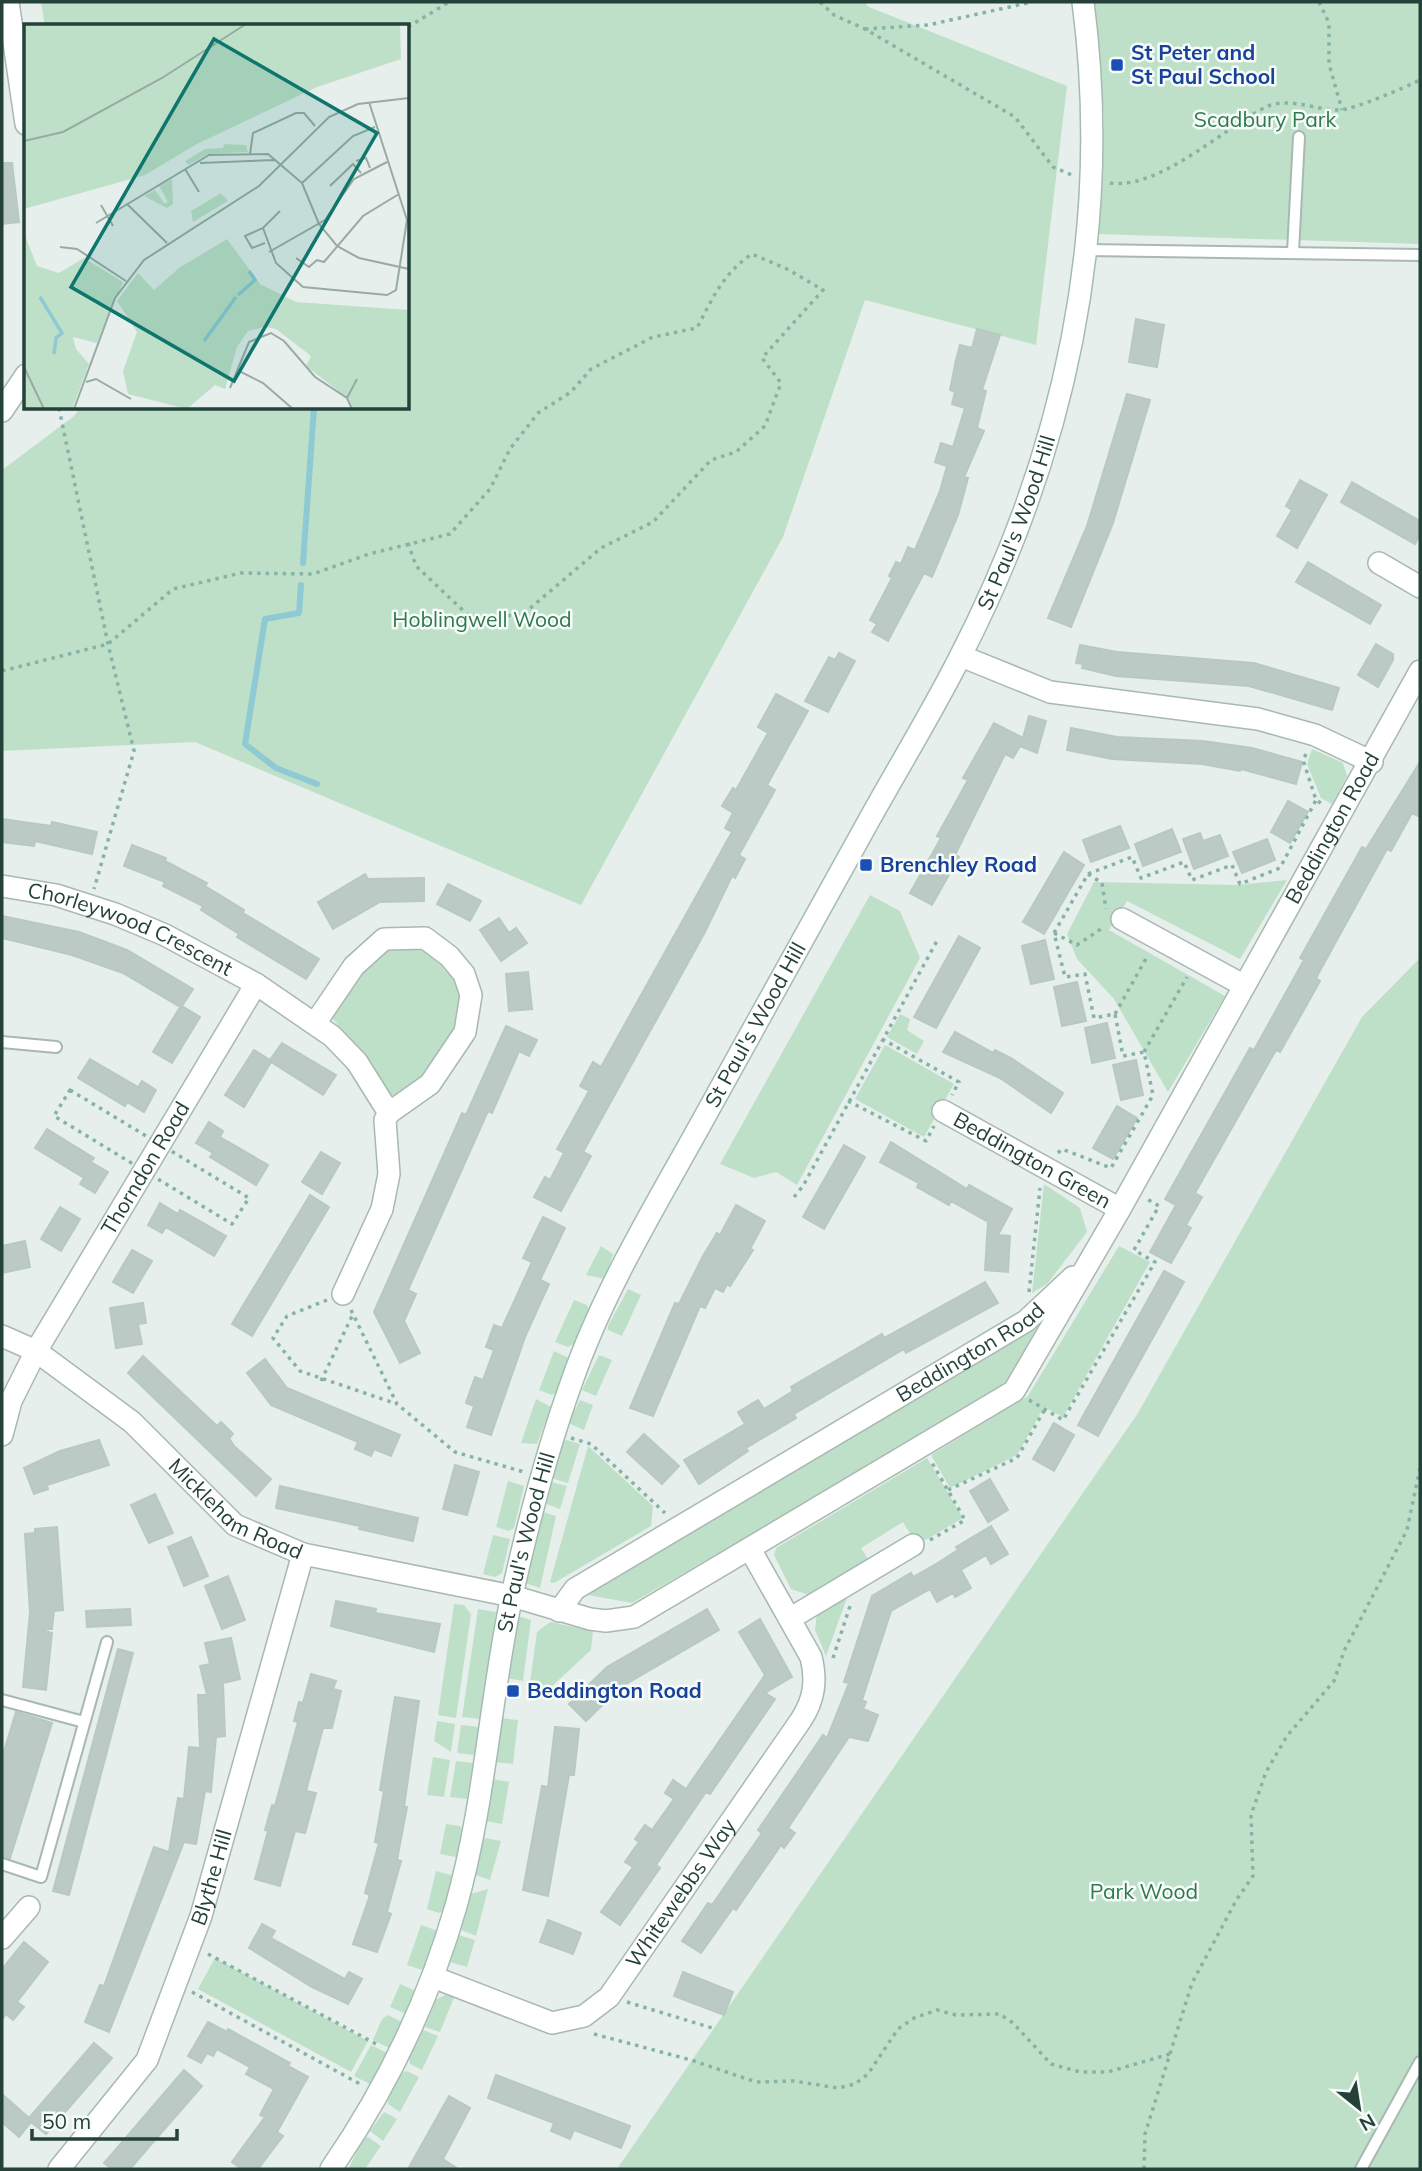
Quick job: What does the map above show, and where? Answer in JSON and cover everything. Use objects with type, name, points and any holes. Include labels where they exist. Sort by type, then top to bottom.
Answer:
[{"type":"street","points":[[8,2],[12,93],[24,120]]},
{"type":"street","name":"St Paul's Wood Hill","points":[[331,2169],[398,2055],[433,1977],[455,1908],[474,1833],[512,1596],[555,1433],[574,1375],[626,1261],[961,656],[1019,524],[1043,459],[1076,331],[1087,250],[1092,181],[1092,102],[1083,2]]},
{"type":"street","points":[[2,411],[24,378]]},
{"type":"street","points":[[1379,563],[1420,587]]},
{"type":"street","points":[[961,656],[1050,692],[1258,719],[1315,735],[1372,762]]},
{"type":"street","name":"Beddington Road","points":[[512,1596],[559,1611],[606,1620],[634,1617],[1014,1391],[1120,1209],[1243,985],[1372,762],[1420,671]]},
{"type":"street","name":"Chorleywood Crescent","points":[[2,886],[89,905],[165,935],[256,984],[316,1023]]},
{"type":"street","points":[[1115,922],[1157,938],[1243,985]]},
{"type":"street","points":[[343,1294],[382,1209],[389,1174],[384,1125],[389,1113],[430,1084],[465,1032],[471,995],[464,974],[449,956],[425,938],[384,939],[354,966],[316,1023],[357,1062],[389,1113]]},
{"type":"street","name":"Thorndon Road","points":[[2,1435],[11,1401],[36,1351],[256,984]]},
{"type":"street","name":"Beddington Green","points":[[943,1111],[1120,1209]]},
{"type":"street","name":"Beddington Road","points":[[559,1611],[575,1589],[1026,1321],[1090,1261]]},
{"type":"street","name":"Mickleham Road","points":[[2,1336],[36,1351],[131,1422],[235,1525],[303,1554],[512,1596]]},
{"type":"street","points":[[791,1618],[913,1545]]},
{"type":"street","name":"Whitewebbs Way","points":[[433,1977],[552,2024],[584,2016],[609,1997],[807,1710],[814,1687],[814,1667],[791,1618],[750,1549]]},
{"type":"street","name":"Blythe Hill","points":[[59,2169],[148,2060],[201,1916],[303,1554]]},
{"type":"street","points":[[2,1938],[29,1907]]},
{"type":"lane","points":[[1293,252],[1298,137]]},
{"type":"lane","points":[[1087,250],[1420,255]]},
{"type":"lane","points":[[2,1042],[56,1047]]},
{"type":"lane","points":[[2,1864],[41,1877],[107,1642]]},
{"type":"lane","points":[[2,1700],[84,1722]]},
{"type":"lane","points":[[1361,2169],[1420,2062]]},
{"type":"path","points":[[410,26],[449,2]]},
{"type":"path","points":[[820,2],[834,15],[865,29],[1015,117],[1053,167],[1061,173],[1092,181],[1121,184],[1162,171],[1199,151],[1268,106],[1281,103],[1342,110],[1420,80]]},
{"type":"path","points":[[865,29],[928,25],[1032,2]]},
{"type":"path","points":[[1319,2],[1329,23],[1329,64],[1342,110]]},
{"type":"path","points":[[2,671],[108,644],[173,589],[241,573],[313,574],[408,542],[450,534],[490,489],[510,449],[538,413],[571,392],[592,369],[653,337],[697,328],[716,290],[738,263],[752,254],[787,269],[823,290],[761,359],[780,383],[765,425],[736,452],[711,460],[653,522],[601,548],[522,615],[470,617],[416,566],[408,542]]},
{"type":"path","points":[[59,410],[108,644],[134,751],[89,905]]},
{"type":"path","points":[[1315,735],[1303,760],[1316,800],[1342,814]]},
{"type":"path","name":"Beddington Road","points":[[1088,874],[1132,857],[1141,878],[1184,862],[1192,880],[1232,865],[1240,884],[1280,868],[1316,800]]},
{"type":"path","points":[[1054,933],[1077,945],[1115,922],[1102,883],[1088,874],[1054,933],[1065,977],[1085,974],[1094,1018],[1115,1014]]},
{"type":"path","points":[[1144,1052],[1123,1056],[1115,1014],[1157,938]]},
{"type":"path","points":[[794,1197],[803,1186],[938,939]]},
{"type":"path","points":[[1026,1321],[1042,1166],[1062,1149],[1111,1168],[1153,1095],[1144,1052],[1197,960]]},
{"type":"path","points":[[848,1101],[926,1141],[959,1082],[882,1039]]},
{"type":"path","points":[[1014,1391],[1063,1420],[1155,1262],[1133,1250],[1159,1206],[1130,1190]]},
{"type":"path","points":[[397,1404],[343,1294],[287,1316],[273,1338],[300,1371],[321,1381],[397,1404],[455,1452],[543,1478]]},
{"type":"path","points":[[321,1381],[353,1314]]},
{"type":"path","points":[[948,1490],[1017,1458],[1045,1409]]},
{"type":"path","points":[[555,1433],[591,1444],[679,1527]]},
{"type":"path","points":[[913,1545],[915,1550],[965,1520],[922,1445]]},
{"type":"path","points":[[1144,2169],[1145,2134],[1192,1983],[1237,1899],[1253,1876],[1251,1815],[1266,1772],[1287,1736],[1334,1681],[1344,1651],[1407,1530],[1420,1468]]},
{"type":"path","points":[[830,1667],[860,1577]]},
{"type":"path","points":[[190,1944],[398,2055]]},
{"type":"path","points":[[176,1983],[377,2094]]},
{"type":"path","points":[[609,1997],[712,2028]]},
{"type":"path","points":[[590,2034],[691,2060],[756,2082],[794,2081],[838,2088],[855,2084],[868,2074],[898,2029],[914,2018],[937,2010],[956,2015],[1000,2014],[1013,2023],[1051,2064],[1080,2072],[1108,2072],[1170,2054]]},
{"type":"green space","name":"Hoblingwell Wood","points":[[41,2],[864,2],[869,7],[1067,86],[1036,345],[865,300],[783,537],[581,905],[195,742],[2,751],[2,470],[78,410],[410,410],[410,24],[45,24]]},
{"type":"green space","name":"Scadbury Park","points":[[1094,2],[1420,2],[1420,244],[1098,234],[1104,119]]},
{"type":"green space","points":[[1312,749],[1343,763],[1347,776],[1332,804],[1321,798],[1307,764]]},
{"type":"green space","points":[[1287,880],[1240,959],[1127,901],[1109,930],[1225,996],[1168,1092],[1114,999],[1077,959],[1067,934],[1094,882],[1237,885]]},
{"type":"green space","points":[[870,895],[900,911],[920,958],[797,1185],[776,1172],[754,1178],[720,1164]]},
{"type":"green space","points":[[385,946],[427,947],[447,973],[459,978],[464,1007],[443,1060],[403,1093],[390,1096],[361,1051],[332,1018],[332,1007]]},
{"type":"green space","name":"Park Wood","points":[[1420,958],[1420,2169],[617,2169],[1138,1413],[1362,1017]]},
{"type":"green space","points":[[900,1014],[910,1019],[907,1030],[924,1041],[917,1054],[887,1037]]},
{"type":"green space","points":[[885,1045],[954,1084],[924,1137],[855,1099]]},
{"type":"green space","points":[[1044,1184],[1080,1208],[1087,1232],[1047,1284],[1032,1293]]},
{"type":"green space","points":[[601,1246],[613,1254],[605,1279],[586,1275]]},
{"type":"green space","points":[[1119,1246],[1150,1262],[1063,1417],[1044,1407],[1017,1455],[950,1488],[931,1455],[1028,1396]]},
{"type":"green space","points":[[628,1289],[641,1295],[622,1336],[608,1330],[608,1326]]},
{"type":"green space","points":[[574,1300],[587,1305],[590,1311],[576,1343],[568,1347],[555,1342]]},
{"type":"green space","points":[[1056,1307],[1009,1385],[632,1603],[582,1594]]},
{"type":"green space","points":[[554,1351],[569,1358],[556,1393],[552,1395],[539,1390]]},
{"type":"green space","points":[[599,1355],[612,1360],[596,1396],[582,1390]]},
{"type":"green space","points":[[536,1399],[551,1407],[537,1444],[521,1443]]},
{"type":"green space","points":[[580,1400],[593,1405],[584,1430],[568,1423]]},
{"type":"green space","points":[[566,1440],[580,1444],[568,1483],[551,1478],[562,1442]]},
{"type":"green space","points":[[588,1446],[653,1506],[651,1526],[554,1583],[550,1582]]},
{"type":"green space","points":[[927,1458],[963,1518],[917,1545],[903,1522],[861,1548],[870,1562],[812,1596],[791,1589],[774,1555],[776,1548]]},
{"type":"green space","points":[[508,1481],[524,1486],[514,1528],[509,1531],[496,1527]]},
{"type":"green space","points":[[550,1482],[567,1486],[560,1509],[544,1503]]},
{"type":"green space","points":[[543,1512],[556,1516],[540,1588],[525,1583]]},
{"type":"green space","points":[[493,1535],[510,1539],[502,1573],[495,1577],[483,1574]]},
{"type":"green space","points":[[848,1595],[826,1656],[815,1630],[817,1612]]},
{"type":"green space","points":[[454,1604],[464,1605],[471,1614],[456,1718],[438,1715]]},
{"type":"green space","points":[[478,1609],[496,1612],[480,1719],[462,1717]]},
{"type":"green space","points":[[518,1616],[531,1620],[523,1681],[507,1678]]},
{"type":"green space","points":[[550,1622],[593,1631],[591,1650],[550,1688],[530,1682],[537,1632]]},
{"type":"green space","points":[[500,1718],[518,1720],[513,1764],[495,1762]]},
{"type":"green space","points":[[437,1721],[455,1724],[451,1752],[434,1741]]},
{"type":"green space","points":[[461,1725],[479,1727],[475,1755],[457,1753]]},
{"type":"green space","points":[[433,1757],[450,1760],[444,1797],[427,1795]]},
{"type":"green space","points":[[456,1761],[473,1763],[467,1799],[450,1797]]},
{"type":"green space","points":[[492,1779],[509,1782],[502,1824],[486,1821]]},
{"type":"green space","points":[[446,1824],[460,1826],[462,1830],[456,1857],[440,1854]]},
{"type":"green space","points":[[486,1838],[501,1841],[490,1880],[475,1875],[482,1840]]},
{"type":"green space","points":[[436,1871],[451,1875],[452,1878],[444,1911],[439,1913],[427,1909]]},
{"type":"green space","points":[[488,1889],[476,1936],[461,1930],[471,1894]]},
{"type":"green space","points":[[421,1925],[438,1931],[425,1971],[407,1965]]},
{"type":"green space","points":[[459,1935],[475,1940],[467,1967],[450,1962]]},
{"type":"green space","points":[[215,1958],[368,2041],[351,2072],[198,1989]]},
{"type":"green space","points":[[400,1984],[416,1991],[407,2014],[390,2007]]},
{"type":"green space","points":[[447,1994],[455,1995],[440,2032],[425,2027],[435,2000]]},
{"type":"green space","points":[[388,2015],[402,2022],[389,2048],[373,2040],[382,2019]]},
{"type":"green space","points":[[423,2030],[438,2036],[422,2070],[410,2064],[409,2058]]},
{"type":"green space","points":[[371,2045],[387,2053],[370,2084],[354,2076]]},
{"type":"green space","points":[[407,2071],[419,2077],[400,2112],[388,2104],[388,2100],[401,2073]]},
{"type":"green space","points":[[384,2112],[397,2119],[383,2141],[370,2131]]},
{"type":"green space","points":[[368,2137],[381,2146],[365,2169],[348,2169],[364,2138]]},
{"type":"building","points":[[2,163],[12,163],[19,222],[2,224]]},
{"type":"building","points":[[1136,319],[1164,325],[1157,367],[1129,362]]},
{"type":"building","points":[[977,329],[1000,335],[982,390],[986,391],[977,428],[984,431],[964,477],[968,478],[958,515],[932,577],[924,573],[888,641],[872,632],[877,624],[870,620],[892,578],[889,576],[896,562],[901,564],[908,547],[915,550],[940,491],[947,466],[935,462],[941,443],[953,447],[965,408],[952,404],[955,392],[950,390],[956,360],[960,345],[972,348]]},
{"type":"building","points":[[1127,394],[1150,400],[1113,523],[1071,627],[1048,618],[1087,526]]},
{"type":"building","points":[[1300,480],[1327,495],[1297,548],[1277,536],[1292,510],[1286,506]]},
{"type":"building","points":[[1352,482],[1420,521],[1420,534],[1415,544],[1341,502]]},
{"type":"building","points":[[1308,562],[1381,605],[1370,624],[1296,582]]},
{"type":"building","points":[[1376,644],[1393,654],[1393,660],[1378,687],[1358,675]]},
{"type":"building","points":[[1080,645],[1117,652],[1254,663],[1339,688],[1332,710],[1249,686],[1116,676],[1082,668],[1083,664],[1076,663]]},
{"type":"building","points":[[839,653],[855,661],[828,712],[805,701],[829,657],[835,660]]},
{"type":"building","points":[[776,694],[808,711],[767,785],[775,790],[739,855],[745,859],[735,878],[732,876],[705,932],[583,1152],[591,1156],[561,1211],[534,1197],[545,1177],[550,1180],[564,1153],[557,1149],[589,1091],[580,1086],[593,1062],[601,1067],[732,832],[725,828],[733,813],[722,806],[733,788],[736,790],[768,733],[758,727]]},
{"type":"building","points":[[1029,716],[1046,721],[1037,753],[1020,746],[1013,758],[1005,754],[955,855],[959,857],[932,905],[910,893],[941,838],[937,836],[968,780],[963,778],[994,723],[1023,738]]},
{"type":"building","points":[[1071,728],[1117,737],[1203,741],[1252,748],[1302,762],[1296,784],[1241,769],[1112,759],[1067,750]]},
{"type":"building","points":[[1420,762],[1420,817],[1412,813],[1391,851],[1387,849],[1316,978],[1320,981],[1310,999],[1280,1052],[1276,1050],[1195,1193],[1202,1197],[1186,1225],[1191,1228],[1171,1263],[1150,1252],[1176,1205],[1165,1199],[1250,1048],[1254,1050],[1304,960],[1300,958],[1362,847],[1366,849]]},
{"type":"building","points":[[1288,801],[1308,812],[1290,843],[1271,832]]},
{"type":"building","points":[[2,819],[51,826],[52,822],[97,832],[92,854],[35,841],[34,846],[2,842]]},
{"type":"building","points":[[1120,826],[1129,848],[1091,862],[1083,840]]},
{"type":"building","points":[[1172,829],[1181,852],[1143,866],[1135,844]]},
{"type":"building","points":[[1200,833],[1203,841],[1220,835],[1228,856],[1194,869],[1183,839]]},
{"type":"building","points":[[1267,839],[1275,860],[1242,873],[1233,852]]},
{"type":"building","points":[[132,845],[166,858],[165,861],[207,883],[205,886],[244,910],[243,913],[319,959],[306,979],[237,937],[239,934],[201,910],[203,906],[163,886],[165,882],[124,866]]},
{"type":"building","points":[[1064,852],[1084,865],[1044,934],[1023,922]]},
{"type":"building","points":[[365,874],[368,879],[424,878],[424,901],[380,902],[333,929],[318,902]]},
{"type":"building","points":[[448,884],[481,901],[470,921],[437,904]]},
{"type":"building","points":[[2,916],[79,932],[127,950],[193,989],[182,1006],[200,1017],[172,1063],[153,1052],[180,1007],[123,973],[72,955],[2,938]]},
{"type":"building","points":[[499,918],[509,933],[516,928],[527,943],[501,961],[480,930]]},
{"type":"building","points":[[959,936],[980,948],[936,1028],[914,1017]]},
{"type":"building","points":[[1045,940],[1054,979],[1031,984],[1022,946]]},
{"type":"building","points":[[528,972],[532,1009],[509,1011],[506,974]]},
{"type":"building","points":[[1077,982],[1086,1021],[1062,1026],[1054,987]]},
{"type":"building","points":[[1107,1023],[1115,1058],[1092,1063],[1085,1028]]},
{"type":"building","points":[[506,1026],[537,1040],[529,1056],[519,1051],[492,1113],[488,1111],[408,1290],[416,1294],[404,1321],[420,1353],[400,1363],[374,1312],[462,1113],[466,1115]]},
{"type":"building","points":[[955,1032],[993,1053],[995,1050],[1011,1058],[1063,1093],[1051,1113],[1000,1078],[943,1052]]},
{"type":"building","points":[[282,1043],[336,1075],[323,1095],[271,1062],[244,1107],[225,1095],[254,1050],[270,1060]]},
{"type":"building","points":[[90,1059],[138,1087],[142,1081],[156,1090],[144,1112],[127,1102],[125,1106],[78,1078]]},
{"type":"building","points":[[1136,1060],[1143,1095],[1121,1100],[1113,1065]]},
{"type":"building","points":[[1117,1106],[1137,1118],[1113,1159],[1093,1148]]},
{"type":"building","points":[[209,1122],[223,1131],[220,1137],[268,1165],[256,1185],[210,1157],[213,1153],[196,1143]]},
{"type":"building","points":[[47,1129],[94,1158],[91,1162],[108,1172],[95,1193],[80,1184],[84,1178],[35,1148]]},
{"type":"building","points":[[891,1142],[967,1189],[969,1185],[1012,1209],[998,1235],[1010,1236],[1008,1272],[985,1270],[988,1222],[951,1201],[949,1205],[917,1187],[919,1183],[880,1162]]},
{"type":"building","points":[[844,1145],[865,1157],[824,1229],[803,1217]]},
{"type":"building","points":[[321,1152],[340,1163],[322,1194],[302,1182]]},
{"type":"building","points":[[310,1195],[329,1207],[252,1336],[232,1324]]},
{"type":"building","points":[[160,1203],[178,1214],[180,1210],[226,1236],[214,1256],[166,1227],[162,1233],[148,1225]]},
{"type":"building","points":[[736,1205],[765,1221],[750,1249],[753,1250],[730,1286],[727,1284],[723,1292],[715,1288],[705,1308],[700,1306],[653,1416],[630,1408],[675,1303],[679,1304],[703,1256],[717,1233],[720,1235]]},
{"type":"building","points":[[60,1207],[80,1219],[61,1251],[41,1239]]},
{"type":"building","points":[[543,1217],[565,1228],[540,1280],[549,1284],[525,1337],[491,1435],[467,1427],[474,1406],[466,1403],[475,1377],[483,1380],[494,1350],[486,1347],[494,1325],[502,1328],[532,1262],[523,1258]]},
{"type":"building","points":[[25,1241],[30,1267],[2,1273],[2,1246]]},
{"type":"building","points":[[132,1250],[152,1261],[133,1293],[113,1282]]},
{"type":"building","points":[[1164,1271],[1184,1282],[1098,1436],[1078,1425]]},
{"type":"building","points":[[985,1282],[998,1303],[906,1353],[904,1349],[794,1414],[796,1418],[746,1448],[748,1451],[699,1484],[684,1460],[745,1424],[738,1412],[758,1400],[764,1409],[793,1391],[791,1387],[882,1334],[884,1338]]},
{"type":"building","points":[[143,1303],[146,1323],[138,1324],[142,1344],[116,1348],[110,1308]]},
{"type":"building","points":[[143,1356],[217,1426],[221,1422],[233,1434],[229,1438],[234,1446],[271,1479],[256,1496],[128,1373]]},
{"type":"building","points":[[265,1359],[287,1388],[400,1435],[391,1456],[374,1449],[371,1456],[355,1449],[358,1442],[271,1405],[247,1373]]},
{"type":"building","points":[[1054,1423],[1074,1435],[1054,1471],[1033,1459]]},
{"type":"building","points":[[644,1434],[679,1466],[662,1484],[627,1452]]},
{"type":"building","points":[[99,1440],[109,1465],[47,1485],[48,1489],[34,1494],[24,1468],[60,1451]]},
{"type":"building","points":[[455,1465],[479,1472],[467,1515],[443,1509]]},
{"type":"building","points":[[990,1479],[1008,1510],[988,1522],[970,1491]]},
{"type":"building","points":[[280,1486],[418,1518],[413,1541],[359,1529],[360,1526],[276,1508]]},
{"type":"building","points":[[155,1494],[173,1533],[149,1543],[131,1505]]},
{"type":"building","points":[[991,1526],[1008,1554],[991,1564],[986,1555],[961,1570],[971,1588],[955,1597],[953,1593],[937,1602],[930,1589],[891,1611],[862,1700],[866,1702],[863,1709],[878,1715],[868,1741],[849,1737],[788,1828],[795,1833],[784,1848],[781,1845],[736,1910],[733,1908],[701,1953],[682,1941],[708,1903],[712,1905],[762,1833],[758,1830],[823,1735],[827,1738],[849,1683],[844,1682],[872,1596],[911,1573],[913,1577],[936,1564],[958,1550],[956,1547]]},
{"type":"building","points":[[57,1527],[63,1610],[54,1611],[52,1629],[39,1629],[52,1633],[46,1690],[23,1687],[30,1612],[25,1534],[35,1533],[35,1529]]},
{"type":"building","points":[[191,1537],[208,1576],[184,1586],[168,1547]]},
{"type":"building","points":[[228,1576],[245,1620],[222,1629],[205,1586]]},
{"type":"building","points":[[336,1601],[376,1609],[375,1613],[440,1624],[434,1652],[331,1626]]},
{"type":"building","points":[[130,1609],[131,1625],[87,1627],[86,1611]]},
{"type":"building","points":[[707,1609],[719,1630],[621,1687],[586,1721],[569,1704],[607,1667]]},
{"type":"building","points":[[760,1619],[792,1677],[765,1693],[775,1699],[710,1794],[706,1792],[671,1843],[656,1865],[660,1868],[620,1925],[601,1912],[633,1867],[625,1862],[639,1842],[635,1839],[645,1825],[652,1830],[674,1799],[665,1793],[673,1780],[686,1789],[765,1675],[739,1632]]},
{"type":"building","points":[[231,1638],[240,1679],[223,1683],[225,1736],[216,1737],[211,1792],[205,1791],[196,1844],[184,1842],[109,2032],[85,2022],[100,1985],[104,1986],[154,1847],[169,1852],[178,1798],[184,1799],[189,1747],[200,1748],[198,1695],[207,1695],[200,1666],[210,1664],[205,1643]]},
{"type":"building","points":[[118,1649],[133,1653],[69,1895],[53,1891]]},
{"type":"building","points":[[311,1674],[336,1681],[333,1689],[341,1691],[332,1728],[323,1728],[306,1791],[316,1793],[305,1833],[295,1831],[280,1886],[255,1879],[268,1831],[265,1830],[272,1805],[275,1806],[298,1722],[294,1721],[299,1702],[303,1703]]},
{"type":"building","points":[[395,1697],[419,1701],[404,1807],[407,1807],[397,1860],[401,1861],[387,1912],[391,1914],[377,1952],[353,1944],[370,1895],[365,1893],[379,1843],[375,1842],[384,1791],[380,1790]]},
{"type":"building","points":[[16,1712],[52,1723],[10,1858],[2,1856],[2,1758]]},
{"type":"building","points":[[555,1727],[579,1729],[574,1775],[569,1775],[548,1896],[523,1890],[542,1786],[548,1787]]},
{"type":"building","points":[[548,1920],[581,1933],[573,1954],[540,1942]]},
{"type":"building","points":[[262,1924],[275,1931],[271,1938],[345,1979],[349,1972],[362,1979],[348,2004],[312,1987],[249,1948]]},
{"type":"building","points":[[24,1942],[48,1962],[17,2002],[24,2007],[13,2020],[6,2014],[2,2020],[2,1969]]},
{"type":"building","points":[[683,1972],[733,1992],[724,2015],[674,1996]]},
{"type":"building","points":[[208,2022],[227,2032],[228,2029],[290,2063],[288,2066],[308,2077],[277,2132],[283,2136],[258,2169],[242,2169],[232,2162],[265,2117],[260,2115],[274,2089],[246,2074],[250,2067],[217,2049],[213,2056],[207,2053],[201,2063],[188,2056]]},
{"type":"building","points":[[94,2043],[112,2058],[46,2134],[31,2122],[19,2137],[2,2122],[2,2094],[29,2118]]},
{"type":"building","points":[[184,2070],[202,2086],[130,2169],[112,2169],[104,2163]]},
{"type":"building","points":[[496,2075],[630,2126],[621,2148],[574,2130],[570,2139],[551,2131],[554,2123],[488,2098]]},
{"type":"building","points":[[449,2096],[470,2108],[443,2159],[458,2169],[408,2169]]},
{"type":"waterway","points":[[303,563],[314,410]]},
{"type":"waterway","points":[[301,585],[299,613],[265,619],[245,744],[276,768],[317,784]]},
{"type":"place","name":"St Peter and St Paul School","points":[[1117,65]]},
{"type":"place","name":"Brenchley Road","points":[[866,865]]},
{"type":"place","name":"Beddington Road","points":[[513,1691]]}]
